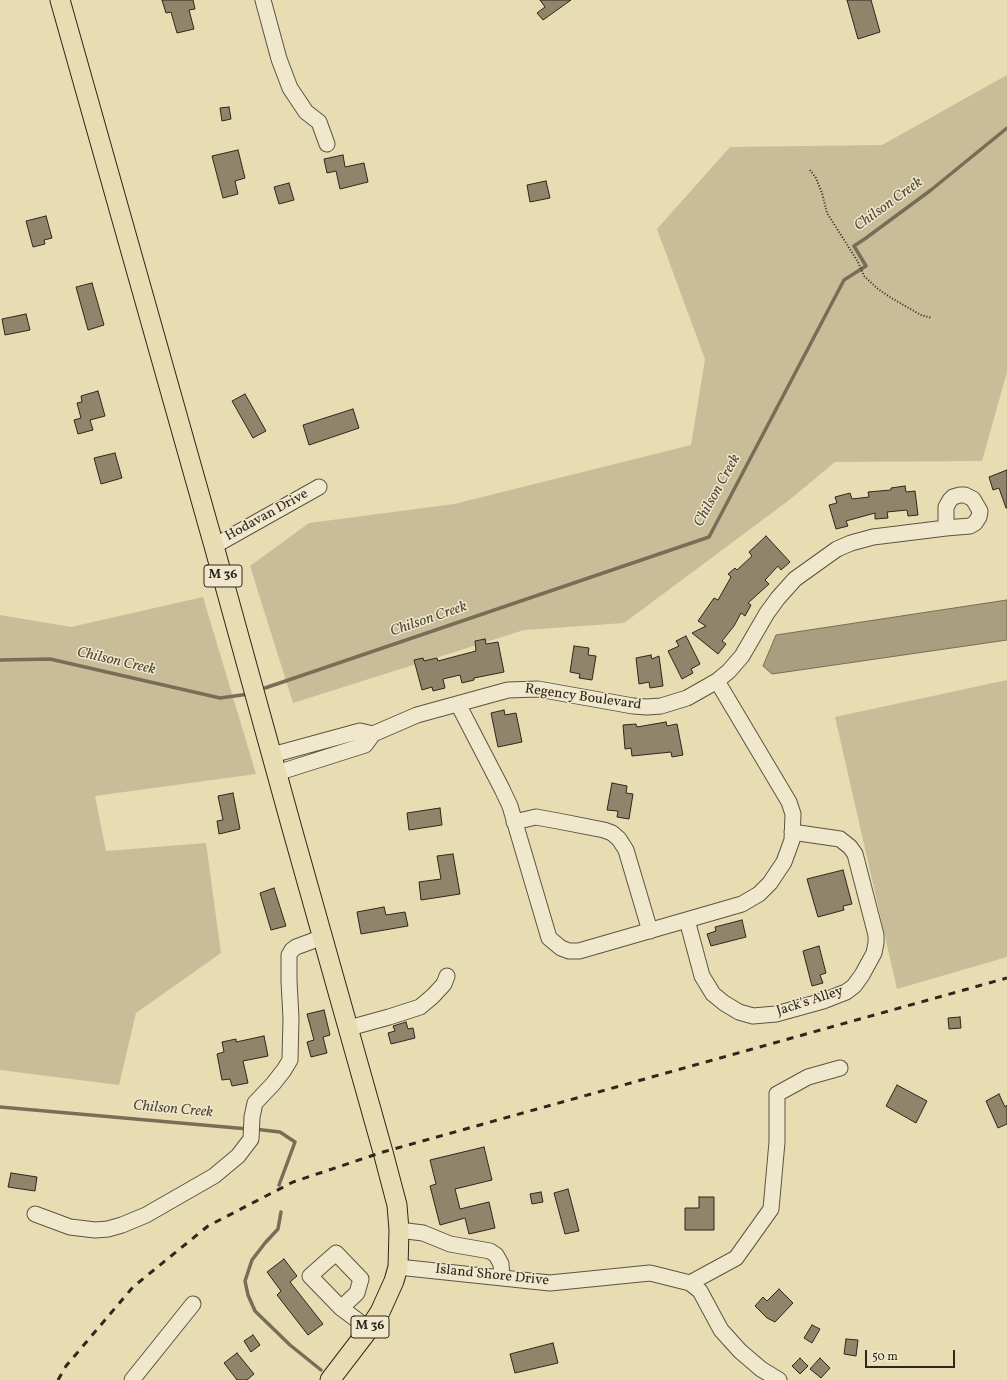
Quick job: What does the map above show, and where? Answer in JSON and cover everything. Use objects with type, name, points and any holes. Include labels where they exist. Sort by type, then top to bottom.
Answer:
[{"type":"main road","name":"M 36","points":[[60,0],[349,1028],[395,1197],[399,1230],[398,1267],[380,1312],[369,1329],[330,1380]]},
{"type":"street","points":[[263,0],[279,59],[290,88],[306,112],[319,122],[327,144]]},
{"type":"street","name":"Hodavan Drive","points":[[214,546],[319,487]]},
{"type":"street","name":"Regency Boulevard","points":[[277,773],[365,745],[373,734],[417,715],[508,690],[538,689],[632,706],[661,706],[687,698],[717,681],[729,671],[742,656],[767,613],[778,598],[795,579],[832,552],[851,543],[873,537],[946,528]]},
{"type":"street","points":[[458,704],[510,806],[549,938],[554,944],[561,948],[569,951],[578,951],[742,904],[759,894],[770,883],[784,862],[792,840],[792,814],[789,802],[717,681]]},
{"type":"street","name":"Regency Boulevard","points":[[272,755],[360,731],[373,734]]},
{"type":"street","points":[[514,822],[536,817],[604,830],[616,836],[626,850],[650,931]]},
{"type":"street","name":"Jack's Alley","points":[[687,920],[702,976],[713,994],[739,1012],[753,1016],[776,1014],[823,1001],[846,992],[854,986],[874,953],[876,943],[876,935],[855,854],[850,847],[840,839],[792,832]]},
{"type":"street","points":[[35,1214],[70,1227],[95,1230],[122,1226],[146,1215],[214,1176],[238,1156],[251,1139],[252,1117],[255,1103],[284,1070],[290,1060],[290,955],[292,950],[296,947],[323,937]]},
{"type":"street","points":[[349,1028],[420,1007],[444,984],[447,976]]},
{"type":"street","points":[[779,1380],[760,1369],[745,1356],[721,1330],[700,1291],[690,1283],[736,1258],[771,1209],[777,1142],[777,1094],[808,1077],[840,1068]]},
{"type":"street","points":[[399,1230],[423,1233],[450,1244],[490,1251],[496,1255],[501,1264],[502,1278]]},
{"type":"street","name":"Island Shore Drive","points":[[398,1267],[550,1283],[650,1273],[690,1283]]},
{"type":"street","points":[[132,1380],[194,1304]]},
{"type":"street","points":[[341,1308],[369,1329]]},
{"type":"path","points":[[810,170],[816,178],[827,213],[858,262],[864,276],[878,289],[893,299],[921,315],[932,318]]},
{"type":"shaded area","points":[[1007,75],[1007,372],[982,461],[835,462],[788,501],[624,623],[524,630],[293,703],[250,566],[309,523],[454,504],[691,445],[705,359],[657,229],[730,147],[882,145]]},
{"type":"shaded area","points":[[203,597],[256,774],[95,796],[106,851],[206,843],[221,953],[136,1013],[119,1085],[0,1070],[0,615],[71,627]]},
{"type":"shaded area","points":[[1007,600],[1007,640],[772,674],[763,666],[776,635]]},
{"type":"shaded area","points":[[1007,680],[1007,957],[897,989],[835,717]]},
{"type":"building","points":[[162,0],[193,0],[195,9],[189,10],[194,29],[177,33],[171,12],[166,13]]},
{"type":"building","points":[[540,0],[571,0],[543,20],[537,13],[545,7]]},
{"type":"building","points":[[847,0],[871,0],[880,32],[858,39]]},
{"type":"building","points":[[229,107],[231,119],[222,121],[220,108]]},
{"type":"building","points":[[238,150],[245,178],[235,181],[238,194],[223,198],[212,156]]},
{"type":"building","points":[[343,155],[345,167],[364,163],[368,182],[340,189],[336,171],[327,173],[324,159]]},
{"type":"building","points":[[546,181],[550,198],[530,202],[527,185]]},
{"type":"building","points":[[289,183],[294,200],[279,204],[274,187]]},
{"type":"building","points":[[46,216],[52,238],[44,240],[45,244],[33,247],[26,221]]},
{"type":"building","points":[[92,283],[104,325],[88,330],[76,287]]},
{"type":"building","points":[[26,314],[30,330],[5,335],[2,319]]},
{"type":"building","points":[[98,391],[105,416],[90,420],[93,430],[78,434],[74,420],[81,418],[77,403],[82,402],[81,396]]},
{"type":"building","points":[[245,394],[266,431],[253,438],[232,401]]},
{"type":"building","points":[[353,409],[359,428],[309,445],[303,425]]},
{"type":"building","points":[[115,453],[122,478],[101,484],[94,458]]},
{"type":"building","points":[[1007,470],[1006,508],[999,488],[993,490],[989,477]]},
{"type":"building","points":[[905,486],[906,492],[915,491],[918,515],[908,516],[907,510],[887,512],[888,518],[875,519],[875,513],[846,521],[848,526],[836,529],[829,505],[837,503],[835,497],[850,493],[852,499],[869,497],[868,492],[891,490],[891,488]]},
{"type":"building","points":[[766,536],[790,562],[781,570],[778,566],[765,580],[769,584],[748,603],[751,605],[745,616],[741,613],[734,626],[722,641],[726,644],[718,654],[692,633],[706,626],[698,621],[714,598],[718,600],[731,577],[728,574],[735,568],[737,570],[752,556],[749,552]]},
{"type":"building","points":[[686,636],[700,664],[691,669],[693,673],[682,679],[668,651],[679,646],[676,641]]},
{"type":"building","points":[[485,639],[486,644],[498,642],[504,672],[474,678],[474,680],[462,683],[460,675],[443,679],[445,688],[433,691],[432,687],[422,690],[414,660],[423,658],[424,661],[437,658],[438,661],[476,651],[475,641]]},
{"type":"building","points":[[574,646],[589,648],[588,655],[596,656],[592,680],[579,678],[580,674],[570,672]]},
{"type":"building","points":[[651,655],[652,659],[659,656],[663,686],[650,688],[649,682],[639,684],[636,658]]},
{"type":"building","points":[[504,710],[505,715],[516,713],[522,742],[498,747],[491,713]]},
{"type":"building","points":[[666,722],[667,726],[677,724],[683,755],[672,757],[671,752],[632,756],[631,748],[625,749],[623,725],[636,724],[637,727]]},
{"type":"building","points":[[612,783],[627,786],[626,793],[633,794],[629,819],[617,817],[618,811],[607,810]]},
{"type":"building","points":[[233,793],[240,829],[219,834],[217,821],[223,820],[218,796]]},
{"type":"building","points":[[440,808],[442,825],[409,830],[407,813]]},
{"type":"building","points":[[453,854],[460,894],[421,900],[419,882],[441,879],[437,856]]},
{"type":"building","points":[[843,870],[852,904],[843,906],[844,910],[818,917],[807,879]]},
{"type":"building","points":[[274,888],[286,926],[271,930],[260,893]]},
{"type":"building","points":[[384,907],[386,915],[405,912],[408,926],[361,934],[357,912]]},
{"type":"building","points":[[742,920],[746,937],[711,946],[707,934],[716,931],[715,927]]},
{"type":"building","points":[[819,946],[826,973],[820,975],[823,983],[812,986],[803,951]]},
{"type":"building","points":[[324,1010],[330,1035],[323,1037],[327,1053],[311,1057],[307,1042],[314,1040],[307,1014]]},
{"type":"building","points":[[960,1017],[961,1028],[949,1029],[948,1018]]},
{"type":"building","points":[[406,1022],[408,1029],[413,1028],[415,1038],[391,1044],[388,1033],[395,1031],[393,1026]]},
{"type":"building","points":[[264,1036],[268,1056],[243,1061],[248,1083],[232,1086],[230,1079],[222,1080],[217,1054],[224,1052],[222,1042],[236,1039],[236,1042]]},
{"type":"building","points":[[897,1085],[927,1101],[916,1123],[886,1106]]},
{"type":"building","points":[[999,1094],[1005,1107],[1007,1105],[1007,1124],[998,1128],[986,1101]]},
{"type":"building","points":[[484,1147],[492,1180],[455,1189],[460,1209],[489,1202],[495,1228],[469,1234],[465,1218],[440,1225],[430,1186],[436,1184],[430,1160]]},
{"type":"building","points":[[11,1173],[37,1177],[35,1191],[8,1187]]},
{"type":"building","points":[[568,1189],[579,1231],[565,1234],[554,1193]]},
{"type":"building","points":[[541,1192],[543,1202],[532,1204],[530,1194]]},
{"type":"building","points":[[699,1197],[714,1197],[714,1230],[685,1230],[685,1208],[699,1208]]},
{"type":"building","points":[[284,1259],[297,1276],[290,1282],[323,1324],[308,1335],[277,1295],[281,1291],[267,1272]]},
{"type":"building","points":[[779,1289],[793,1303],[775,1322],[767,1318],[755,1306],[763,1297],[767,1301]]},
{"type":"building","points":[[812,1325],[820,1329],[812,1343],[804,1338]]},
{"type":"building","points":[[253,1335],[260,1345],[251,1352],[244,1341]]},
{"type":"building","points":[[846,1339],[858,1340],[856,1356],[844,1354]]},
{"type":"building","points":[[553,1343],[558,1363],[515,1373],[510,1354]]},
{"type":"building","points":[[237,1353],[254,1374],[247,1380],[237,1380],[224,1363]]},
{"type":"building","points":[[800,1358],[808,1366],[800,1374],[792,1366]]},
{"type":"building","points":[[820,1358],[830,1368],[821,1378],[810,1369]]},
{"type":"waterway","name":"Chilson Creek","points":[[265,688],[709,537],[844,280],[866,266],[854,246],[931,190],[1007,128]]},
{"type":"waterway","name":"Chilson Creek","points":[[0,660],[50,659],[220,698],[249,694]]},
{"type":"waterway","name":"Chilson Creek","points":[[0,1107],[248,1129]]},
{"type":"waterway","name":"Chilson Creek","points":[[254,1129],[280,1132],[295,1142],[279,1185]]},
{"type":"waterway","name":"Chilson Creek","points":[[281,1212],[278,1229],[252,1260],[245,1281],[248,1295],[255,1311],[290,1345],[321,1370]]},
{"type":"railway","points":[[58,1380],[66,1366],[133,1287],[208,1226],[293,1182],[383,1152],[1007,978]]}]
